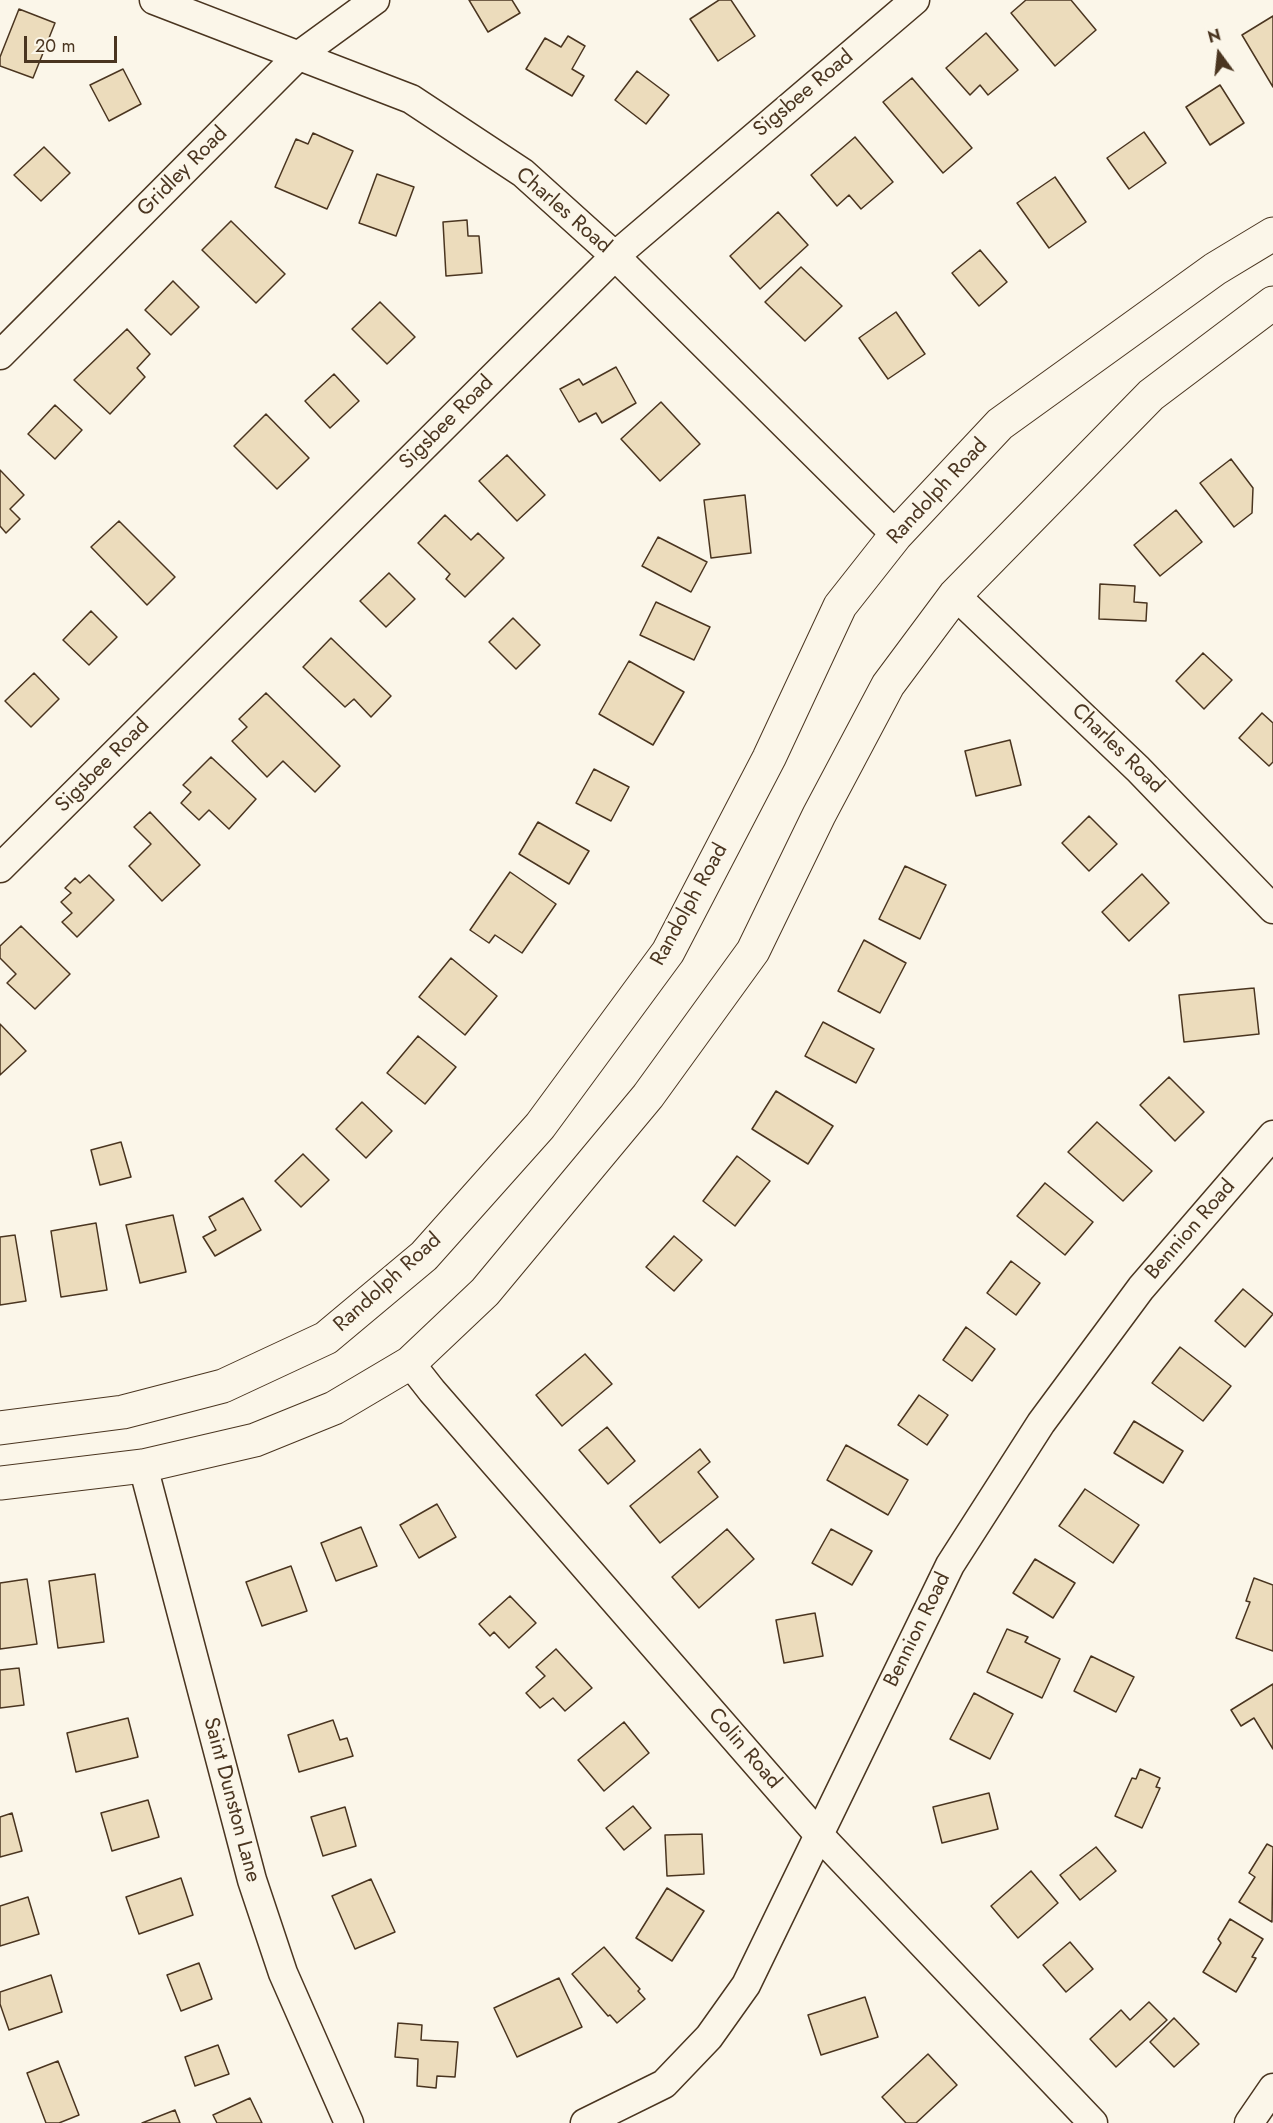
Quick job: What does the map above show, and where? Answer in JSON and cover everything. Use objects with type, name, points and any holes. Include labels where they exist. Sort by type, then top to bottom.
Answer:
[{"type":"main road","name":"Randolph Road","points":[[0,1428],[123,1412],[223,1386],[326,1338],[424,1256],[540,1126],[668,952],[770,758],[840,606],[896,535],[1000,424],[1215,269],[1273,234]]},
{"type":"main road","points":[[0,1483],[142,1466],[255,1440],[334,1408],[410,1363],[485,1292],[567,1194],[648,1096],[753,951],[819,815],[888,685],[955,594],[1151,395],[1273,303]]},
{"type":"street","name":"Charles Road","points":[[154,0],[411,99],[523,173],[615,256],[896,535]]},
{"type":"street","name":"Gridley Road","points":[[0,355],[298,56],[375,0]]},
{"type":"street","name":"Sigsbee Road","points":[[0,868],[615,256],[915,0]]},
{"type":"street","name":"Charles Road","points":[[955,594],[1138,769],[1273,909]]},
{"type":"street","name":"Bennion Road","points":[[585,2123],[664,2084],[709,2037],[746,1985],[950,1565],[1041,1422],[1141,1288],[1273,1135]]},
{"type":"street","name":"Colin Road","points":[[410,1363],[819,1835],[1093,2123]]},
{"type":"street","name":"Saint Dunston Lane","points":[[142,1466],[252,1880],[283,1973],[349,2123]]},
{"type":"street","points":[[1249,2123],[1273,2088]]},
{"type":"building","points":[[469,0],[512,0],[520,13],[488,32]]},
{"type":"building","points":[[719,0],[731,0],[755,36],[718,61],[690,19]]},
{"type":"building","points":[[1026,0],[1071,0],[1096,30],[1055,66],[1011,13]]},
{"type":"building","points":[[19,9],[55,23],[33,78],[0,66],[0,57]]},
{"type":"building","points":[[1273,16],[1273,87],[1242,35]]},
{"type":"building","points":[[986,33],[1018,70],[988,95],[980,85],[970,95],[946,68]]},
{"type":"building","points":[[568,36],[585,46],[572,69],[584,76],[572,96],[526,69],[545,38],[561,47]]},
{"type":"building","points":[[123,69],[141,104],[109,121],[90,85]]},
{"type":"building","points":[[637,71],[669,95],[646,124],[615,100]]},
{"type":"building","points":[[912,78],[972,148],[943,173],[883,102]]},
{"type":"building","points":[[1220,85],[1244,123],[1210,145],[1186,107]]},
{"type":"building","points":[[1144,132],[1166,163],[1129,189],[1107,158]]},
{"type":"building","points":[[313,133],[353,151],[327,209],[275,187],[296,139],[308,144]]},
{"type":"building","points":[[855,137],[893,182],[861,209],[849,195],[837,206],[811,175]]},
{"type":"building","points":[[44,147],[70,173],[41,201],[14,175]]},
{"type":"building","points":[[377,174],[414,187],[396,236],[359,223]]},
{"type":"building","points":[[1055,177],[1086,222],[1049,248],[1017,203]]},
{"type":"building","points":[[778,212],[808,245],[760,289],[730,256]]},
{"type":"building","points":[[467,220],[468,236],[479,236],[482,273],[446,276],[443,222]]},
{"type":"building","points":[[231,221],[285,274],[256,303],[202,250]]},
{"type":"building","points":[[980,250],[1007,282],[979,306],[952,273]]},
{"type":"building","points":[[801,267],[842,306],[805,341],[765,302]]},
{"type":"building","points":[[173,281],[199,307],[171,335],[145,310]]},
{"type":"building","points":[[380,302],[415,337],[387,364],[352,329]]},
{"type":"building","points":[[896,312],[925,354],[888,379],[859,338]]},
{"type":"building","points":[[127,329],[150,354],[137,368],[145,377],[110,414],[74,380]]},
{"type":"building","points":[[616,367],[636,403],[602,423],[596,413],[579,422],[560,389],[579,379],[583,385]]},
{"type":"building","points":[[334,374],[359,401],[330,428],[305,401]]},
{"type":"building","points":[[661,402],[700,444],[660,481],[621,439]]},
{"type":"building","points":[[55,405],[82,430],[55,459],[28,434]]},
{"type":"building","points":[[266,414],[309,458],[277,489],[234,446]]},
{"type":"building","points":[[507,455],[545,495],[517,521],[479,481]]},
{"type":"building","points":[[1231,459],[1253,488],[1252,513],[1234,527],[1200,483]]},
{"type":"building","points":[[0,470],[24,495],[10,509],[20,519],[6,533],[0,526]]},
{"type":"building","points":[[745,495],[751,553],[711,558],[704,500]]},
{"type":"building","points":[[1176,510],[1202,542],[1160,576],[1134,545]]},
{"type":"building","points":[[445,515],[471,540],[478,533],[504,558],[465,597],[446,579],[450,574],[418,543]]},
{"type":"building","points":[[119,521],[175,577],[147,605],[91,547]]},
{"type":"building","points":[[658,537],[707,562],[691,592],[642,566]]},
{"type":"building","points":[[389,573],[415,599],[386,627],[360,601]]},
{"type":"building","points":[[1100,584],[1135,586],[1134,602],[1147,603],[1146,621],[1099,619]]},
{"type":"building","points":[[656,602],[710,627],[694,660],[640,635]]},
{"type":"building","points":[[91,611],[117,637],[89,665],[63,640]]},
{"type":"building","points":[[513,618],[540,645],[516,669],[489,642]]},
{"type":"building","points":[[331,638],[391,696],[371,717],[354,699],[345,707],[303,667]]},
{"type":"building","points":[[1203,653],[1232,680],[1204,709],[1176,681]]},
{"type":"building","points":[[629,661],[684,692],[653,745],[599,714]]},
{"type":"building","points":[[34,673],[59,699],[31,727],[5,701]]},
{"type":"building","points":[[266,693],[340,766],[315,792],[283,761],[267,777],[232,741],[247,727],[239,719]]},
{"type":"building","points":[[1262,713],[1273,723],[1273,762],[1269,766],[1239,738]]},
{"type":"building","points":[[1010,740],[1021,785],[976,796],[965,751]]},
{"type":"building","points":[[211,757],[256,799],[229,829],[209,810],[199,820],[181,803],[191,792],[183,785]]},
{"type":"building","points":[[594,769],[629,787],[611,821],[576,803]]},
{"type":"building","points":[[150,812],[200,865],[162,901],[129,866],[151,844],[134,827]]},
{"type":"building","points":[[1089,816],[1117,844],[1089,871],[1062,843]]},
{"type":"building","points":[[538,822],[589,851],[569,884],[519,854]]},
{"type":"building","points":[[905,866],[946,885],[920,939],[879,919]]},
{"type":"building","points":[[510,872],[556,904],[522,953],[495,935],[489,943],[470,930]]},
{"type":"building","points":[[1142,874],[1169,903],[1129,941],[1102,912]]},
{"type":"building","points":[[89,875],[114,900],[77,937],[62,922],[72,913],[61,902],[71,893],[65,888],[75,878],[80,883]]},
{"type":"building","points":[[21,926],[70,974],[35,1009],[7,983],[16,974],[0,958],[0,946]]},
{"type":"building","points":[[864,940],[906,963],[880,1013],[838,991]]},
{"type":"building","points":[[451,958],[497,996],[465,1035],[419,997]]},
{"type":"building","points":[[1254,988],[1259,1034],[1184,1042],[1179,995]]},
{"type":"building","points":[[823,1022],[874,1049],[856,1083],[805,1056]]},
{"type":"building","points":[[0,1024],[26,1051],[0,1075]]},
{"type":"building","points":[[418,1036],[456,1067],[425,1104],[387,1073]]},
{"type":"building","points":[[1169,1077],[1204,1112],[1175,1141],[1140,1105]]},
{"type":"building","points":[[776,1091],[833,1126],[808,1164],[752,1129]]},
{"type":"building","points":[[362,1102],[392,1131],[366,1158],[336,1129]]},
{"type":"building","points":[[1097,1122],[1152,1171],[1123,1201],[1068,1152]]},
{"type":"building","points":[[121,1142],[131,1177],[100,1185],[91,1150]]},
{"type":"building","points":[[303,1154],[329,1180],[301,1207],[275,1181]]},
{"type":"building","points":[[737,1156],[770,1181],[735,1226],[703,1201]]},
{"type":"building","points":[[1045,1183],[1093,1222],[1065,1255],[1017,1216]]},
{"type":"building","points":[[243,1198],[261,1230],[215,1256],[203,1237],[216,1230],[209,1217]]},
{"type":"building","points":[[173,1215],[186,1272],[140,1283],[126,1225]]},
{"type":"building","points":[[96,1223],[107,1290],[61,1297],[51,1231]]},
{"type":"building","points":[[15,1235],[26,1301],[0,1305],[0,1237]]},
{"type":"building","points":[[674,1236],[702,1260],[674,1291],[646,1267]]},
{"type":"building","points":[[1011,1261],[1040,1283],[1016,1315],[987,1293]]},
{"type":"building","points":[[1243,1289],[1273,1314],[1245,1347],[1215,1321]]},
{"type":"building","points":[[966,1327],[995,1349],[972,1381],[943,1360]]},
{"type":"building","points":[[1180,1347],[1231,1386],[1203,1421],[1152,1383]]},
{"type":"building","points":[[585,1354],[612,1384],[562,1426],[536,1395]]},
{"type":"building","points":[[919,1395],[948,1415],[927,1445],[898,1425]]},
{"type":"building","points":[[1134,1421],[1183,1451],[1163,1483],[1114,1453]]},
{"type":"building","points":[[607,1427],[635,1461],[608,1484],[579,1450]]},
{"type":"building","points":[[846,1445],[908,1480],[888,1515],[827,1480]]},
{"type":"building","points":[[700,1449],[710,1462],[698,1472],[718,1497],[660,1543],[630,1506]]},
{"type":"building","points":[[1085,1489],[1139,1525],[1113,1563],[1059,1526]]},
{"type":"building","points":[[437,1504],[456,1537],[419,1558],[400,1525]]},
{"type":"building","points":[[361,1527],[377,1566],[336,1581],[321,1543]]},
{"type":"building","points":[[727,1529],[754,1559],[699,1608],[672,1577]]},
{"type":"building","points":[[831,1529],[872,1551],[852,1585],[812,1563]]},
{"type":"building","points":[[1035,1559],[1075,1583],[1053,1618],[1013,1593]]},
{"type":"building","points":[[291,1566],[307,1611],[262,1626],[246,1582]]},
{"type":"building","points":[[95,1574],[104,1642],[58,1648],[49,1581]]},
{"type":"building","points":[[1254,1578],[1273,1585],[1273,1651],[1236,1638],[1250,1602],[1246,1601]]},
{"type":"building","points":[[27,1579],[37,1644],[0,1649],[0,1583]]},
{"type":"building","points":[[510,1596],[536,1623],[509,1648],[494,1632],[490,1636],[479,1624]]},
{"type":"building","points":[[815,1613],[823,1656],[784,1663],[776,1620]]},
{"type":"building","points":[[1007,1629],[1028,1637],[1025,1642],[1060,1659],[1042,1698],[987,1672]]},
{"type":"building","points":[[556,1649],[592,1688],[565,1711],[553,1698],[540,1708],[526,1693],[545,1676],[536,1667]]},
{"type":"building","points":[[1091,1656],[1134,1677],[1116,1712],[1074,1691]]},
{"type":"building","points":[[19,1668],[24,1705],[0,1708],[0,1670]]},
{"type":"building","points":[[1273,1684],[1273,1749],[1254,1718],[1241,1726],[1231,1710]]},
{"type":"building","points":[[974,1693],[1013,1714],[990,1759],[950,1739]]},
{"type":"building","points":[[128,1718],[138,1757],[76,1772],[67,1733]]},
{"type":"building","points":[[333,1720],[340,1740],[347,1738],[353,1756],[299,1772],[288,1735]]},
{"type":"building","points":[[624,1722],[649,1753],[604,1791],[578,1760]]},
{"type":"building","points":[[1140,1769],[1160,1778],[1156,1787],[1160,1788],[1142,1828],[1115,1816],[1132,1778],[1136,1779]]},
{"type":"building","points":[[989,1793],[998,1829],[942,1843],[933,1807]]},
{"type":"building","points":[[148,1800],[159,1837],[112,1851],[101,1813]]},
{"type":"building","points":[[633,1806],[651,1828],[624,1850],[606,1828]]},
{"type":"building","points":[[345,1807],[356,1846],[323,1856],[311,1817]]},
{"type":"building","points":[[12,1813],[22,1851],[0,1857],[0,1817]]},
{"type":"building","points":[[702,1834],[704,1874],[667,1876],[665,1835]]},
{"type":"building","points":[[1267,1844],[1273,1847],[1272,1922],[1239,1902],[1255,1877],[1249,1873]]},
{"type":"building","points":[[1096,1847],[1116,1871],[1080,1900],[1060,1875]]},
{"type":"building","points":[[1031,1871],[1058,1903],[1018,1938],[991,1906]]},
{"type":"building","points":[[181,1878],[193,1915],[139,1934],[126,1897]]},
{"type":"building","points":[[371,1879],[395,1932],[355,1949],[332,1896]]},
{"type":"building","points":[[667,1888],[704,1911],[672,1961],[636,1938]]},
{"type":"building","points":[[28,1897],[39,1934],[0,1946],[0,1906]]},
{"type":"building","points":[[1230,1919],[1263,1939],[1252,1957],[1256,1958],[1236,1992],[1203,1972],[1221,1943],[1218,1939]]},
{"type":"building","points":[[1070,1942],[1093,1969],[1066,1992],[1043,1965]]},
{"type":"building","points":[[604,1947],[640,1989],[638,1991],[645,1999],[617,2023],[610,2015],[608,2016],[572,1974]]},
{"type":"building","points":[[199,1963],[212,1999],[181,2011],[167,1975]]},
{"type":"building","points":[[51,1975],[62,2012],[9,2030],[0,2004],[0,1992]]},
{"type":"building","points":[[559,1978],[582,2027],[517,2057],[494,2008]]},
{"type":"building","points":[[865,1997],[878,2037],[821,2055],[808,2015]]},
{"type":"building","points":[[1149,2002],[1167,2020],[1116,2067],[1090,2039],[1121,2010],[1130,2020]]},
{"type":"building","points":[[1174,2018],[1199,2044],[1174,2067],[1150,2042]]},
{"type":"building","points":[[398,2023],[422,2025],[421,2040],[458,2042],[455,2077],[437,2076],[436,2088],[417,2086],[418,2059],[395,2057]]},
{"type":"building","points":[[218,2045],[229,2074],[195,2086],[185,2057]]},
{"type":"building","points":[[928,2054],[957,2085],[916,2123],[906,2123],[882,2097]]},
{"type":"building","points":[[58,2061],[79,2115],[59,2123],[46,2123],[27,2073]]},
{"type":"building","points":[[250,2098],[262,2123],[217,2123],[213,2115]]},
{"type":"building","points":[[175,2110],[180,2123],[142,2123]]}]
